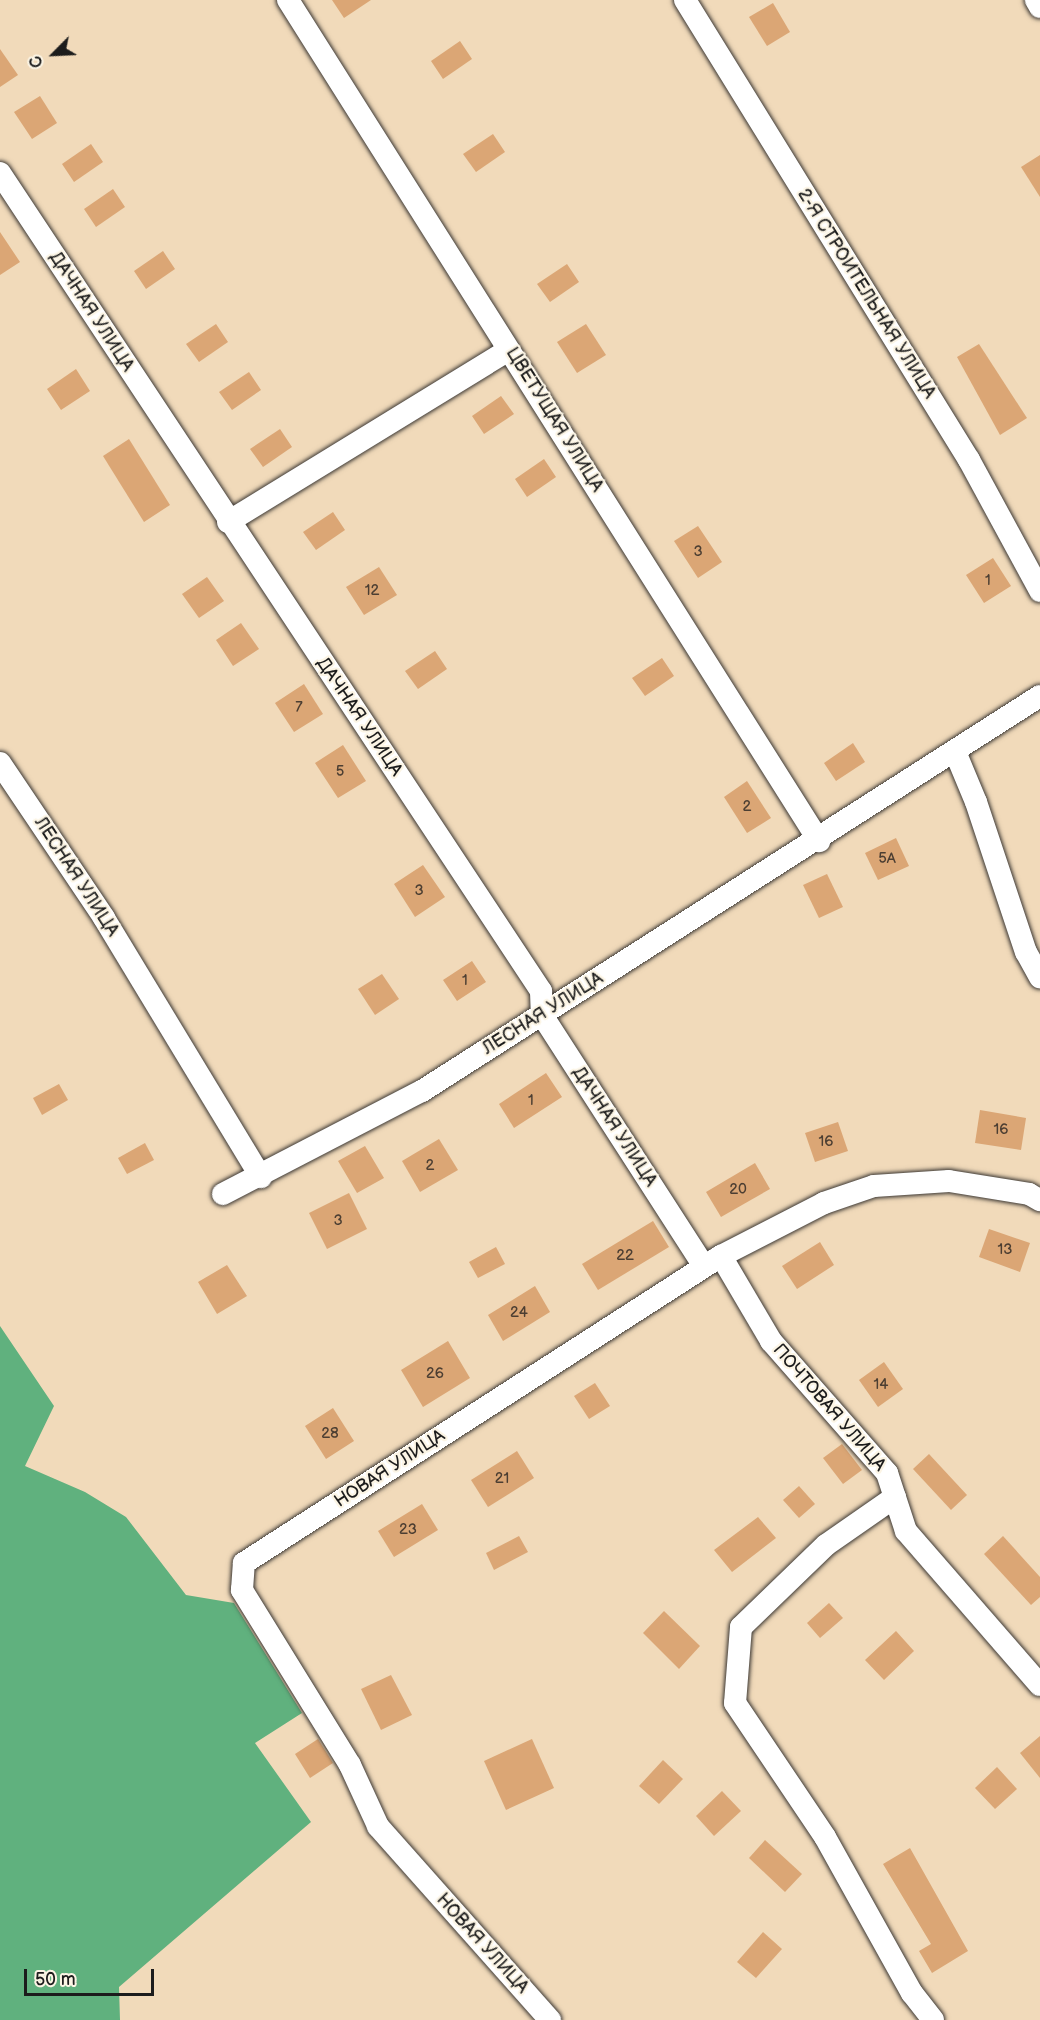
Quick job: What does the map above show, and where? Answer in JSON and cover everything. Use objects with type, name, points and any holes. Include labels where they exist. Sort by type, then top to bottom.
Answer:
[{"type":"street","name":"ЦВЕТУЩАЯ УЛИЦА","points":[[288,0],[819,841]]},
{"type":"street","name":"2-Я СТРОИТЕЛЬНАЯ УЛИЦА","points":[[686,0],[969,460],[1040,591]]},
{"type":"street","points":[[1036,0],[1040,7]]},
{"type":"street","name":"ДАЧНАЯ УЛИЦА","points":[[0,173],[228,522],[541,991],[542,1015],[712,1261]]},
{"type":"street","points":[[228,522],[509,350]]},
{"type":"street","name":"ЛЕСНАЯ УЛИЦА","points":[[223,1194],[261,1177],[422,1091],[956,754],[1040,696]]},
{"type":"street","points":[[956,754],[973,794],[1026,952],[1040,977]]},
{"type":"street","name":"ЛЕСНАЯ УЛИЦА","points":[[0,763],[104,918],[261,1177]]},
{"type":"street","name":"НОВАЯ УЛИЦА","points":[[550,2020],[378,1826],[350,1765],[242,1590],[244,1563],[712,1261],[824,1203],[874,1186],[949,1181],[1029,1194],[1040,1200]]},
{"type":"street","name":"ПОЧТОВАЯ УЛИЦА","points":[[712,1261],[771,1341],[886,1473],[906,1531],[1040,1685]]},
{"type":"street","points":[[895,1497],[826,1545],[741,1627],[735,1703],[825,1837],[912,1993],[933,2020]]},
{"type":"green space","points":[[0,1326],[54,1406],[25,1466],[85,1492],[126,1517],[186,1595],[234,1603],[302,1713],[255,1743],[311,1822],[119,1987],[120,2020],[0,2020]]},
{"type":"building","points":[[332,0],[371,0],[344,18]]},
{"type":"building","points":[[773,3],[790,32],[767,46],[749,17]]},
{"type":"building","points":[[460,41],[472,59],[443,79],[431,61]]},
{"type":"building","points":[[0,49],[18,75],[0,87]]},
{"type":"building","points":[[40,96],[57,123],[32,139],[14,112]]},
{"type":"building","points":[[493,134],[505,152],[476,172],[463,154]]},
{"type":"building","points":[[91,144],[103,162],[74,182],[62,164]]},
{"type":"building","points":[[1040,155],[1040,197],[1021,167]]},
{"type":"building","points":[[113,189],[125,207],[96,227],[84,209]]},
{"type":"building","points":[[0,232],[20,262],[0,275]]},
{"type":"building","points":[[163,251],[175,269],[146,289],[134,271]]},
{"type":"building","points":[[567,264],[579,282],[550,302],[537,284]]},
{"type":"building","points":[[216,324],[228,342],[199,362],[186,344]]},
{"type":"building","points":[[586,324],[606,355],[577,373],[557,342]]},
{"type":"building","points":[[979,344],[1027,418],[1000,435],[957,357]]},
{"type":"building","points":[[76,369],[90,391],[61,410],[47,389]]},
{"type":"building","points":[[249,372],[261,390],[232,410],[219,392]]},
{"type":"building","points":[[501,396],[514,414],[484,434],[472,416]]},
{"type":"building","points":[[280,429],[292,447],[263,467],[250,449]]},
{"type":"building","points":[[129,439],[170,505],[144,522],[103,456]]},
{"type":"building","points":[[544,459],[556,477],[527,497],[515,479]]},
{"type":"building","points":[[333,512],[345,530],[316,550],[303,532]]},
{"type":"building","points":[[698,526],[722,562],[698,578],[674,541]]},
{"type":"building","points":[[993,558],[1011,586],[984,603],[966,575]]},
{"type":"building","points":[[379,567],[397,595],[364,615],[346,587]]},
{"type":"building","points":[[207,577],[224,601],[199,618],[182,594]]},
{"type":"building","points":[[241,623],[259,649],[233,666],[216,640]]},
{"type":"building","points":[[435,651],[447,669],[418,689],[405,671]]},
{"type":"building","points":[[662,658],[674,676],[645,696],[632,678]]},
{"type":"building","points":[[304,684],[323,714],[294,732],[275,703]]},
{"type":"building","points":[[853,743],[865,762],[836,781],[824,763]]},
{"type":"building","points":[[343,745],[366,781],[338,798],[315,763]]},
{"type":"building","points":[[747,781],[771,818],[747,833],[724,797]]},
{"type":"building","points":[[896,838],[909,866],[878,880],[865,853]]},
{"type":"building","points":[[423,865],[445,897],[415,917],[394,884]]},
{"type":"building","points":[[827,874],[843,907],[819,918],[803,885]]},
{"type":"building","points":[[472,961],[486,982],[457,1001],[443,980]]},
{"type":"building","points":[[382,974],[399,999],[375,1015],[358,989]]},
{"type":"building","points":[[546,1073],[562,1097],[514,1128],[499,1104]]},
{"type":"building","points":[[59,1084],[68,1100],[42,1115],[33,1098]]},
{"type":"building","points":[[980,1110],[1026,1118],[1021,1150],[975,1143]]},
{"type":"building","points":[[838,1122],[848,1151],[815,1162],[805,1133]]},
{"type":"building","points":[[439,1139],[458,1170],[420,1192],[402,1161]]},
{"type":"building","points":[[145,1143],[154,1160],[127,1174],[118,1158]]},
{"type":"building","points":[[365,1146],[384,1178],[357,1193],[338,1161]]},
{"type":"building","points":[[755,1163],[770,1189],[721,1217],[706,1192]]},
{"type":"building","points":[[349,1193],[367,1229],[327,1249],[309,1213]]},
{"type":"building","points":[[653,1221],[669,1247],[598,1290],[582,1264]]},
{"type":"building","points":[[989,1229],[1030,1243],[1020,1272],[979,1257]]},
{"type":"building","points":[[820,1242],[834,1265],[797,1289],[782,1266]]},
{"type":"building","points":[[496,1247],[505,1264],[478,1278],[469,1262]]},
{"type":"building","points":[[227,1265],[247,1296],[217,1314],[198,1282]]},
{"type":"building","points":[[535,1286],[550,1312],[503,1341],[488,1315]]},
{"type":"building","points":[[448,1341],[470,1378],[423,1407],[401,1370]]},
{"type":"building","points":[[884,1362],[903,1389],[878,1407],[859,1380]]},
{"type":"building","points":[[595,1383],[610,1406],[589,1419],[574,1396]]},
{"type":"building","points":[[333,1408],[354,1441],[326,1459],[305,1426]]},
{"type":"building","points":[[842,1444],[862,1470],[843,1484],[823,1458]]},
{"type":"building","points":[[517,1451],[534,1478],[488,1507],[471,1480]]},
{"type":"building","points":[[929,1454],[967,1495],[951,1510],[913,1469]]},
{"type":"building","points":[[799,1486],[815,1504],[799,1518],[783,1500]]},
{"type":"building","points":[[422,1504],[438,1530],[394,1557],[378,1531]]},
{"type":"building","points":[[758,1517],[776,1538],[732,1572],[714,1550]]},
{"type":"building","points":[[519,1536],[528,1552],[494,1570],[486,1553]]},
{"type":"building","points":[[1003,1536],[1040,1577],[1040,1597],[1031,1605],[984,1554]]},
{"type":"building","points":[[829,1603],[843,1618],[820,1638],[807,1623]]},
{"type":"building","points":[[664,1611],[700,1646],[679,1669],[643,1633]]},
{"type":"building","points":[[896,1631],[914,1651],[884,1680],[865,1660]]},
{"type":"building","points":[[391,1675],[412,1715],[381,1730],[361,1689]]},
{"type":"building","points":[[1040,1736],[1040,1778],[1020,1753]]},
{"type":"building","points":[[318,1739],[333,1763],[310,1778],[295,1754]]},
{"type":"building","points":[[532,1739],[554,1788],[506,1810],[484,1761]]},
{"type":"building","points":[[663,1760],[683,1779],[659,1804],[639,1786]]},
{"type":"building","points":[[997,1767],[1017,1789],[995,1809],[975,1788]]},
{"type":"building","points":[[722,1791],[741,1811],[714,1836],[696,1816]]},
{"type":"building","points":[[765,1840],[802,1874],[785,1892],[749,1858]]},
{"type":"building","points":[[910,1848],[968,1951],[932,1973],[919,1951],[931,1944],[883,1864]]},
{"type":"building","points":[[763,1932],[782,1949],[756,1978],[737,1962]]}]
